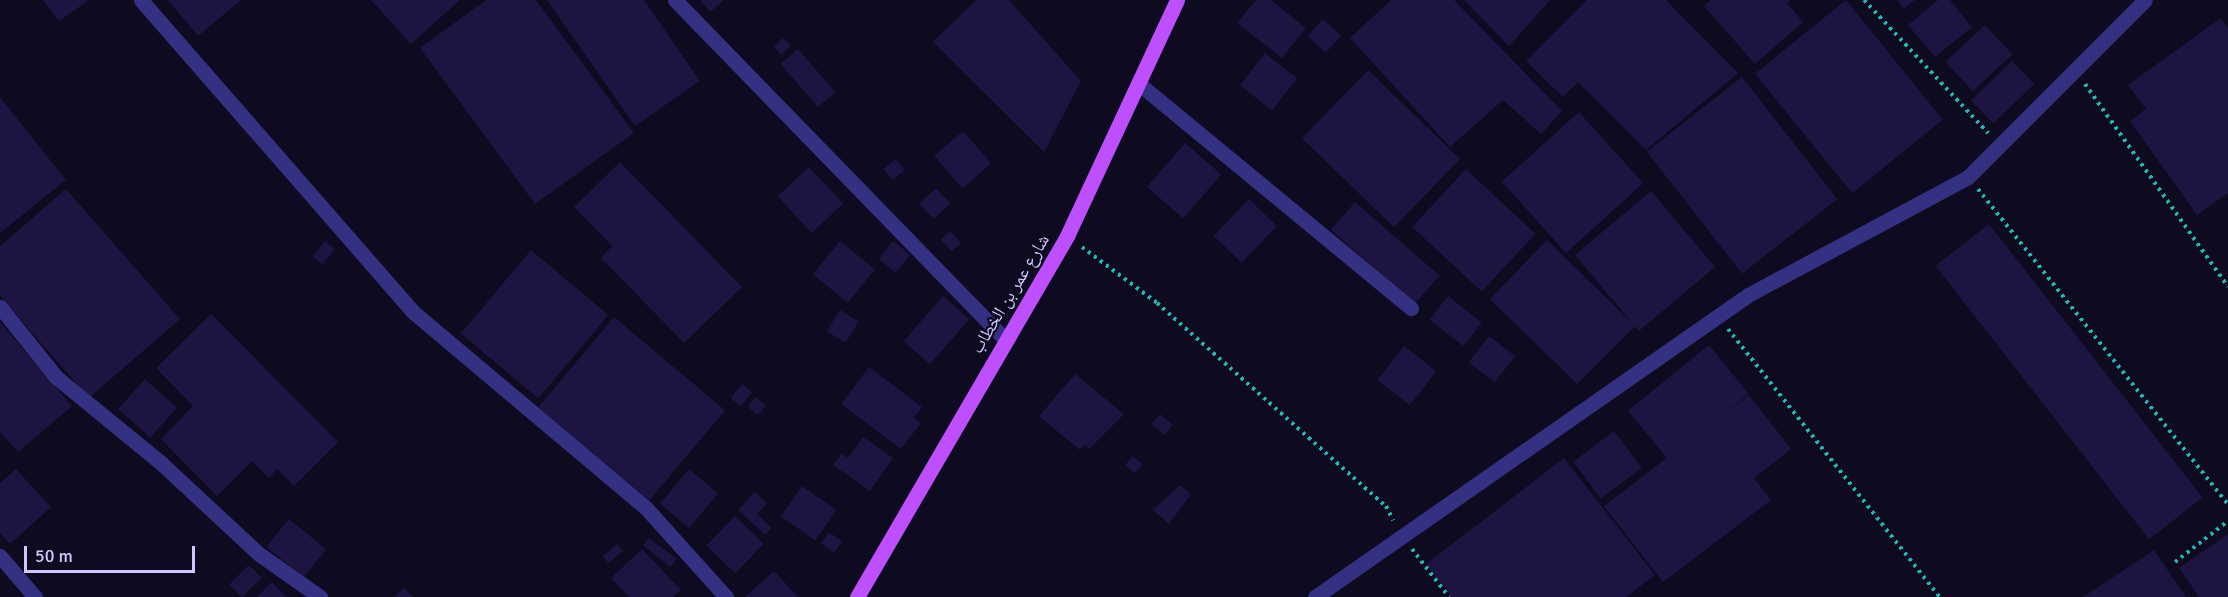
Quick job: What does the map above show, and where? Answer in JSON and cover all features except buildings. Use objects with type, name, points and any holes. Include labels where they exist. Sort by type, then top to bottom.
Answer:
[{"type":"main road","name":"شارع عمر بن الخطاب","points":[[857,597],[1005,339],[1067,236],[1177,0]]},
{"type":"street","points":[[141,0],[412,311],[646,508],[726,597]]},
{"type":"street","points":[[675,0],[1005,339]]},
{"type":"street","points":[[1315,597],[1401,535],[1720,318],[1748,295],[1968,177],[1997,143],[2076,71],[2145,0]]},
{"type":"street","points":[[1138,83],[1412,308]]},
{"type":"street","points":[[0,307],[56,377],[161,463],[259,554],[320,597]]},
{"type":"street","points":[[0,556],[35,597]]},
{"type":"path","points":[[1864,0],[1997,143]]},
{"type":"path","points":[[2076,71],[2228,287]]},
{"type":"path","points":[[1968,177],[2228,504]]},
{"type":"path","points":[[1067,236],[1157,303],[1386,507],[1401,535],[1449,597]]},
{"type":"path","points":[[1720,318],[1940,597]]},
{"type":"path","points":[[2175,562],[2228,521]]}]
